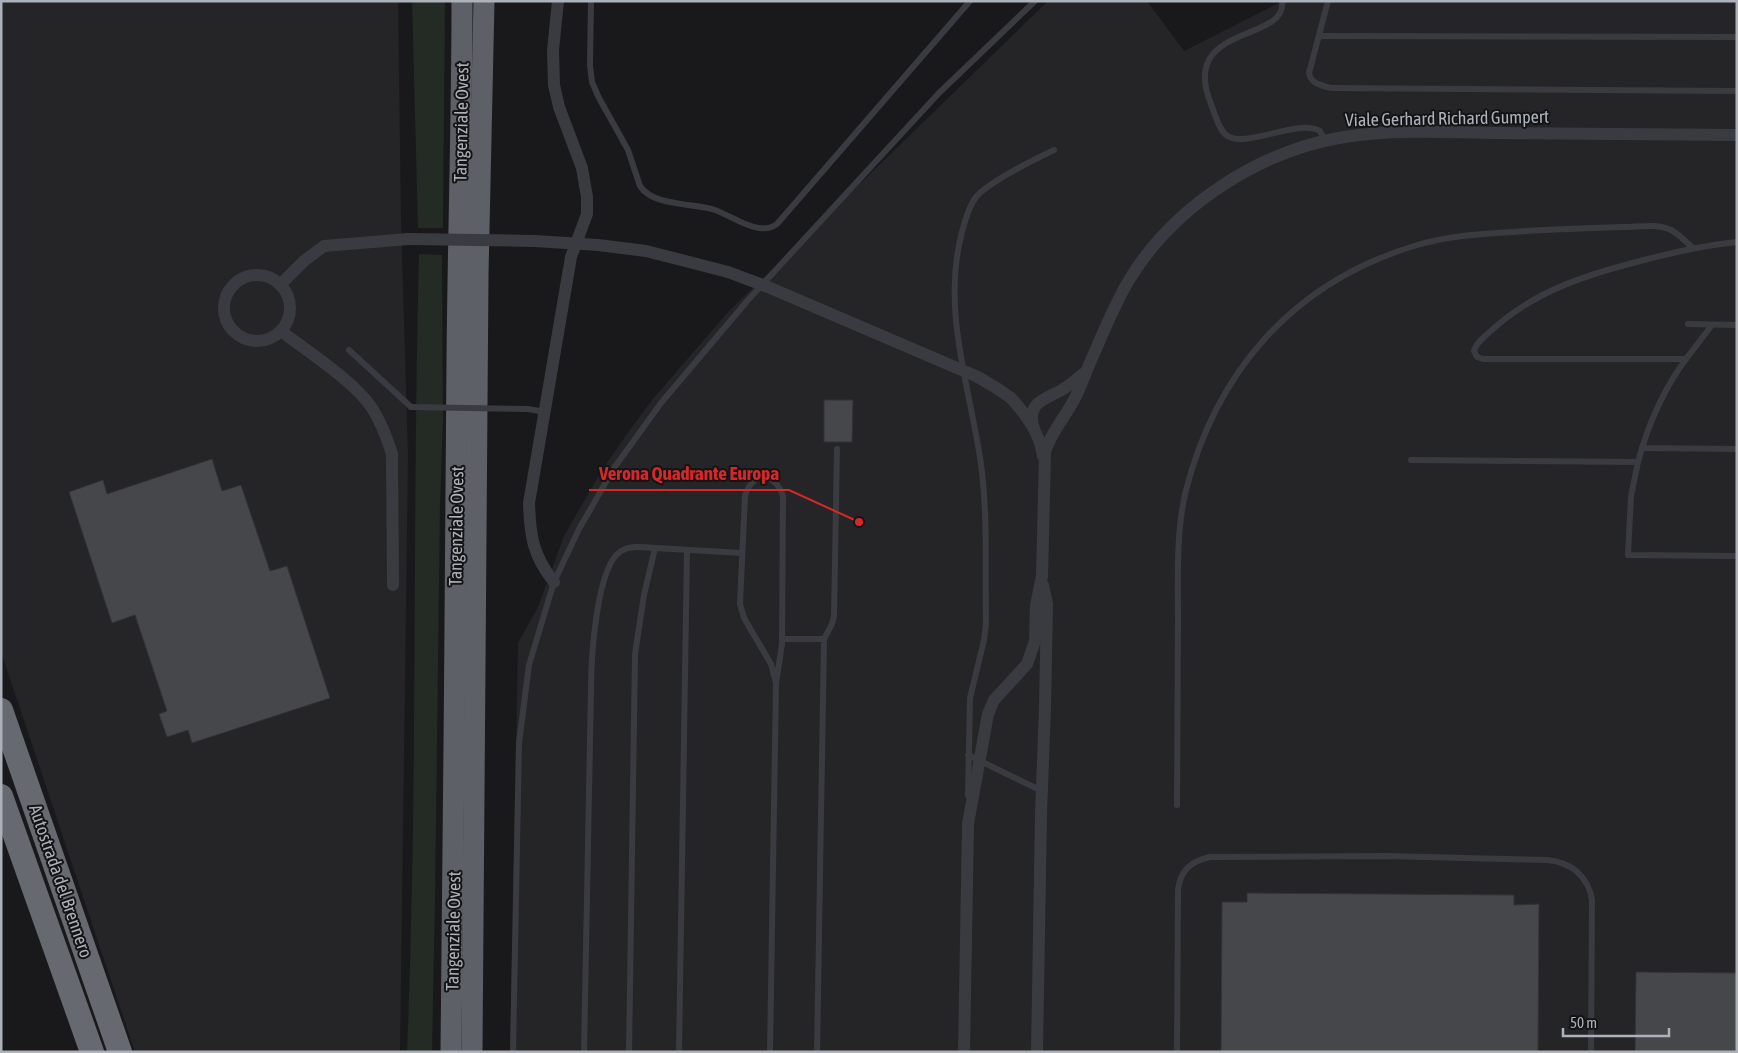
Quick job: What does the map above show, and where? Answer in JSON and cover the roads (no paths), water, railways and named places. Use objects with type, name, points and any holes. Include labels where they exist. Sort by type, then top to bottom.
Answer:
[{"type":"highway","name":"Tangenziale Ovest","points":[[451,1052],[462,1]]},
{"type":"highway","name":"Tangenziale Ovest","points":[[472,1052],[478,304],[484,1]]},
{"type":"highway","name":"Autostrada del Brennero","points":[[1,710],[120,1052]]},
{"type":"highway","name":"Autostrada del Brennero","points":[[1,796],[92,1052]]},
{"type":"street","points":[[554,582],[539,562],[535,550],[529,521],[529,503],[571,257],[587,214],[587,198],[582,168],[559,107],[554,85],[553,50],[558,1]]},
{"type":"street","name":"Viale Gerhard Richard Gumpert","points":[[1044,464],[1045,452],[1049,442],[1074,400],[1130,279],[1147,255],[1169,230],[1214,191],[1251,169],[1288,152],[1325,141],[1365,134],[1440,132],[1737,135]]},
{"type":"street","points":[[280,286],[304,261],[324,246],[408,239],[598,244],[646,251],[728,272],[768,287],[978,378],[1011,398],[1034,428]]},
{"type":"street","points":[[252,276],[261,276],[270,278],[280,286],[288,297],[290,306],[289,315],[281,331],[266,340],[248,340],[233,331],[228,324],[224,306],[230,290],[236,283],[252,276]]},
{"type":"street","points":[[281,331],[351,384],[372,407],[387,437],[392,454],[393,585]]},
{"type":"street","points":[[1037,1052],[1046,604],[1042,576],[1044,464],[1042,449],[1031,416],[1038,402],[1071,384],[1086,371]]},
{"type":"street","points":[[964,1052],[968,824],[974,757],[994,700],[1001,690],[1019,675],[1032,653],[1035,641],[1036,605],[1042,576]]},
{"type":"lane","points":[[590,1],[590,65],[592,82],[628,150],[643,191],[660,200],[710,208],[762,229],[778,224],[970,1]]},
{"type":"lane","points":[[514,1052],[519,743],[529,665],[554,582],[579,529],[614,468],[661,404],[748,300],[939,93],[1035,1]]},
{"type":"lane","points":[[1282,1],[1281,12],[1273,21],[1228,42],[1213,54],[1205,68],[1205,90],[1219,124],[1230,137],[1245,138],[1307,128],[1320,131],[1325,141]]},
{"type":"lane","points":[[1328,1],[1310,68],[1310,77],[1315,83],[1331,88],[1737,91]]},
{"type":"lane","points":[[1318,36],[1737,37]]},
{"type":"lane","points":[[1042,791],[974,757],[970,698],[986,624],[985,507],[980,456],[957,340],[954,299],[955,271],[964,226],[974,198],[988,186],[1030,161],[1054,150]]},
{"type":"lane","points":[[1177,805],[1179,549],[1185,495],[1209,424],[1222,396],[1237,372],[1261,342],[1304,301],[1333,282],[1390,254],[1436,240],[1549,229],[1650,226],[1670,230],[1693,248]]},
{"type":"lane","points":[[1686,359],[1483,360],[1477,357],[1474,352],[1476,345],[1503,320],[1538,296],[1567,283],[1612,268],[1693,248],[1737,242]]},
{"type":"lane","points":[[1688,324],[1737,325]]},
{"type":"lane","points":[[1712,325],[1686,359],[1659,404],[1642,448],[1631,496],[1628,555],[1737,556]]},
{"type":"lane","points":[[348,350],[411,406],[528,409],[545,412]]},
{"type":"lane","points":[[1642,448],[1737,449]]},
{"type":"lane","points":[[817,1052],[824,639],[834,616],[837,449]]},
{"type":"lane","points":[[1411,460],[1638,462]]},
{"type":"lane","points":[[770,1052],[776,683],[782,639],[783,496],[772,479],[765,478],[752,482],[745,496],[741,611],[771,664],[776,683]]},
{"type":"lane","points":[[584,1052],[593,631],[604,582],[618,552],[629,547],[742,553]]},
{"type":"lane","points":[[628,1052],[635,654],[644,595],[655,548]]},
{"type":"lane","points":[[679,1052],[687,550]]},
{"type":"lane","points":[[782,639],[824,639]]},
{"type":"lane","points":[[1177,1052],[1178,889],[1186,868],[1200,859],[1210,857],[1385,856],[1547,860],[1558,861],[1574,869],[1586,882],[1592,900],[1591,1052]]},
{"type":"place","name":"Verona Quadrante Europa","points":[[859,522]]}]
